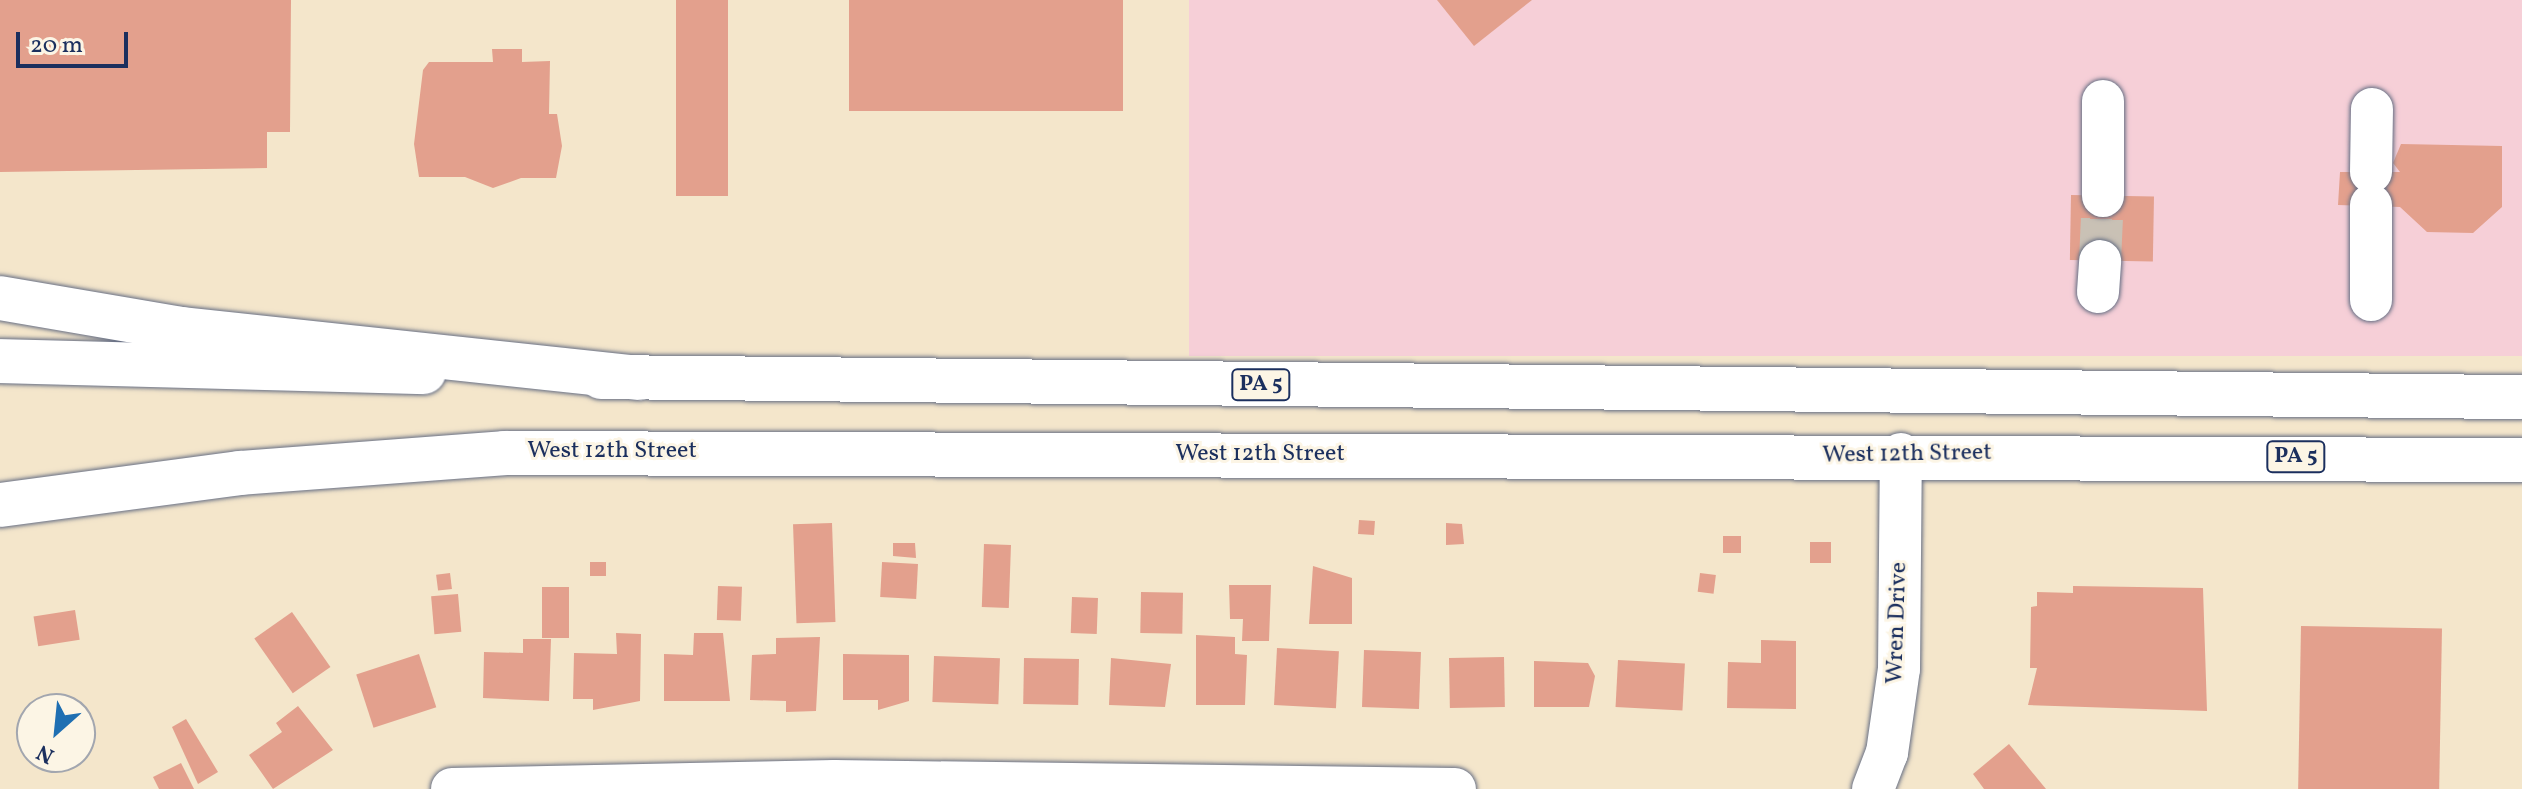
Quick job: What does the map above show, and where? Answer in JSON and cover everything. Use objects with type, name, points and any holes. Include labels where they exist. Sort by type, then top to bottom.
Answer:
[{"type":"main road","points":[[0,298],[181,329],[639,378]]},
{"type":"main road","name":"PA 5","points":[[0,361],[639,378],[2522,397]]},
{"type":"main road","name":"West 12th Street","points":[[0,505],[240,473],[504,453],[1901,454],[2522,460]]},
{"type":"street","points":[[2103,101],[2103,196]]},
{"type":"street","points":[[2371,300],[2372,109]]},
{"type":"street","name":"Wren Drive","points":[[1873,789],[1887,753],[1898,671],[1901,454]]},
{"type":"street","points":[[452,789],[834,781],[1455,789]]},
{"type":"shaded area","points":[[1189,0],[2522,0],[2522,356],[1189,356]]},
{"type":"building","points":[[0,0],[291,0],[290,132],[267,132],[267,168],[0,172]]},
{"type":"building","points":[[676,0],[728,0],[728,196],[676,196]]},
{"type":"building","points":[[849,0],[1123,0],[1123,111],[849,111]]},
{"type":"building","points":[[1437,0],[1532,0],[1474,46]]},
{"type":"building","points":[[492,49],[522,49],[522,62],[550,61],[549,114],[557,114],[562,146],[556,178],[521,178],[493,188],[465,177],[419,177],[414,144],[423,70],[429,62],[493,62]]},
{"type":"building","points":[[2401,144],[2502,146],[2502,207],[2473,233],[2427,232],[2400,207],[2338,205],[2340,172],[2400,172],[2393,163]]},
{"type":"building","points":[[2071,195],[2154,196],[2153,261],[2070,260]]},
{"type":"building","points":[[1359,520],[1375,521],[1374,535],[1358,534]]},
{"type":"building","points":[[832,523],[835,622],[796,623],[793,524]]},
{"type":"building","points":[[1446,523],[1462,524],[1464,544],[1446,545]]},
{"type":"building","points":[[1723,536],[1741,536],[1741,553],[1723,553]]},
{"type":"building","points":[[1810,542],[1831,542],[1831,563],[1810,563]]},
{"type":"building","points":[[893,543],[915,543],[916,558],[893,556]]},
{"type":"building","points":[[984,544],[1011,545],[1009,608],[982,607]]},
{"type":"building","points":[[590,562],[606,562],[606,576],[590,576]]},
{"type":"building","points":[[882,562],[918,564],[916,599],[880,597]]},
{"type":"building","points":[[1313,566],[1352,578],[1352,624],[1309,624]]},
{"type":"building","points":[[450,573],[452,589],[438,591],[436,575]]},
{"type":"building","points":[[1700,573],[1716,575],[1714,594],[1698,592]]},
{"type":"building","points":[[1229,585],[1271,585],[1269,641],[1242,641],[1243,619],[1230,619]]},
{"type":"building","points":[[718,586],[742,587],[741,621],[717,620]]},
{"type":"building","points":[[2073,586],[2203,588],[2207,711],[2028,705],[2037,668],[2030,668],[2031,607],[2037,606],[2037,592],[2073,593]]},
{"type":"building","points":[[542,587],[569,587],[569,638],[542,638]]},
{"type":"building","points":[[1141,592],[1183,593],[1182,634],[1140,633]]},
{"type":"building","points":[[458,594],[461,632],[434,634],[431,596]]},
{"type":"building","points":[[1072,597],[1098,598],[1097,634],[1071,633]]},
{"type":"building","points":[[75,610],[80,640],[38,646],[34,617]]},
{"type":"building","points":[[292,612],[330,667],[293,693],[254,638]]},
{"type":"building","points":[[2301,626],[2442,628],[2439,789],[2298,789]]},
{"type":"building","points":[[616,633],[641,634],[640,701],[593,710],[593,699],[573,699],[574,653],[617,654]]},
{"type":"building","points":[[694,633],[723,633],[730,701],[664,701],[664,654],[693,655]]},
{"type":"building","points":[[1196,635],[1235,637],[1235,654],[1247,655],[1245,705],[1196,705]]},
{"type":"building","points":[[820,637],[816,711],[786,712],[786,701],[750,700],[752,655],[776,654],[776,638]]},
{"type":"building","points":[[523,639],[551,639],[549,701],[483,698],[484,652],[523,653]]},
{"type":"building","points":[[1761,640],[1796,641],[1796,709],[1727,708],[1728,662],[1761,663]]},
{"type":"building","points":[[1277,648],[1339,651],[1336,708],[1274,705]]},
{"type":"building","points":[[1364,650],[1421,652],[1419,709],[1362,707]]},
{"type":"building","points":[[419,654],[436,707],[374,728],[356,674]]},
{"type":"building","points":[[843,654],[909,655],[909,701],[878,710],[878,700],[843,700]]},
{"type":"building","points":[[934,656],[1000,658],[998,704],[932,702]]},
{"type":"building","points":[[1504,657],[1505,707],[1450,708],[1449,658]]},
{"type":"building","points":[[1024,658],[1079,659],[1078,705],[1023,704]]},
{"type":"building","points":[[1111,658],[1171,664],[1165,707],[1109,705]]},
{"type":"building","points":[[1618,660],[1685,664],[1682,710],[1616,707]]},
{"type":"building","points":[[1534,661],[1588,663],[1595,676],[1589,707],[1534,707]]},
{"type":"building","points":[[298,706],[333,750],[273,789],[249,755],[282,732],[276,723]]},
{"type":"building","points":[[186,719],[218,772],[198,784],[172,727]]},
{"type":"building","points":[[2009,744],[2046,789],[1984,789],[1973,774]]},
{"type":"building","points":[[181,763],[194,789],[159,789],[153,777]]},
{"type":"tunnel","points":[[2100,261],[2103,196]]}]
